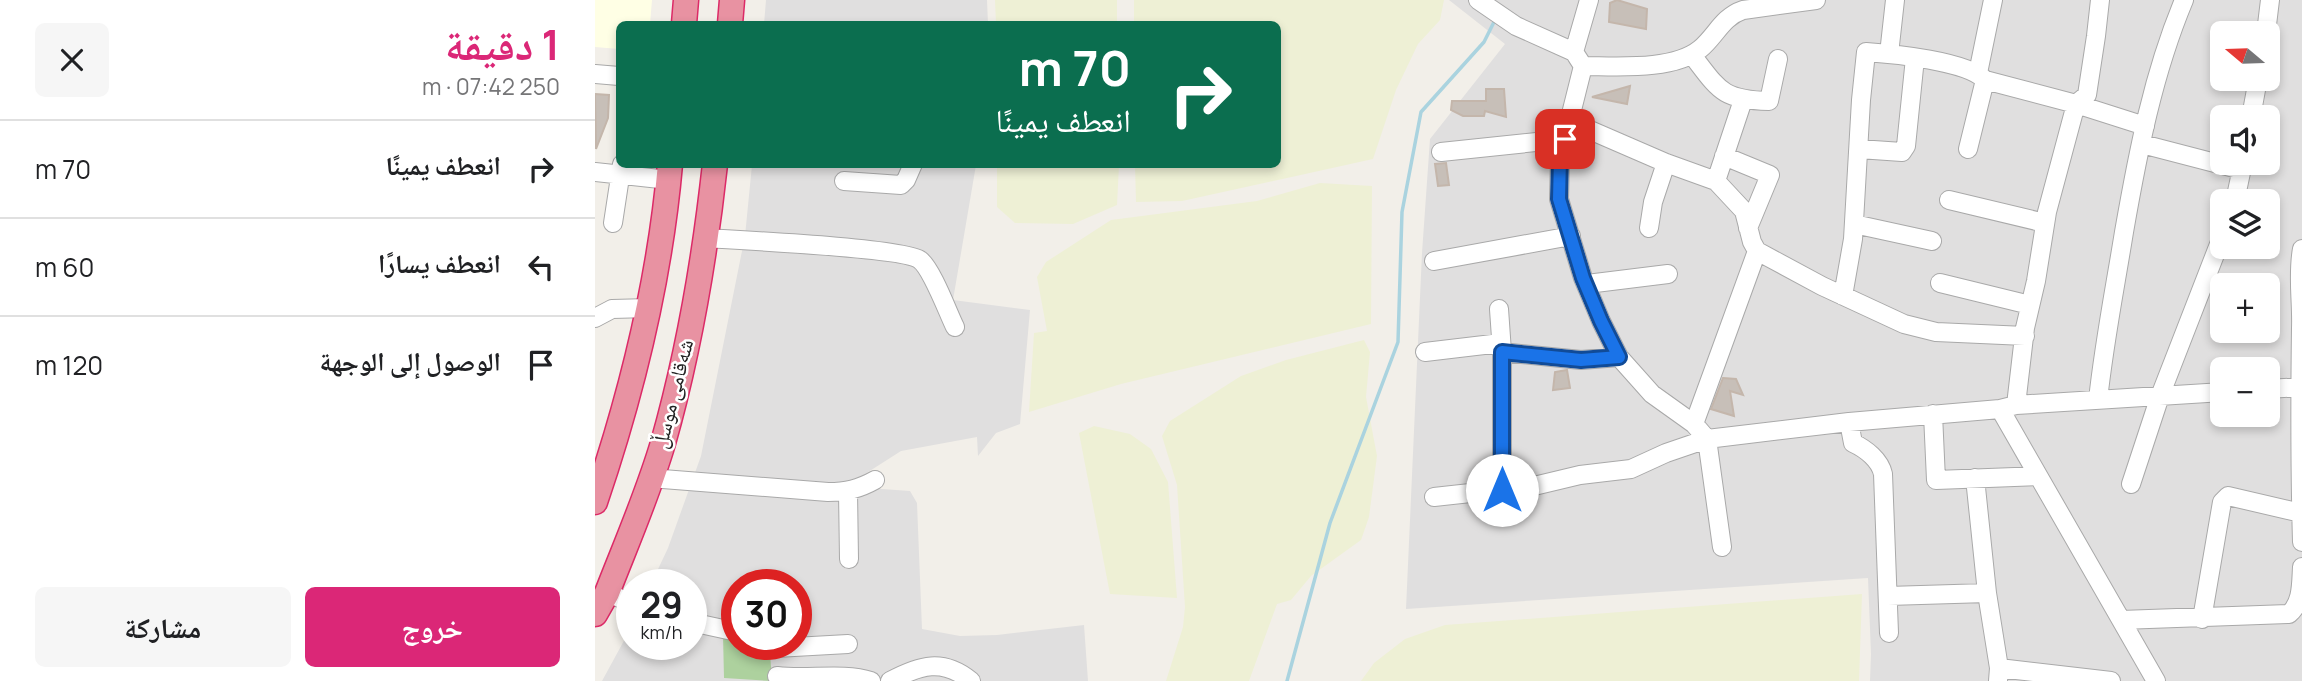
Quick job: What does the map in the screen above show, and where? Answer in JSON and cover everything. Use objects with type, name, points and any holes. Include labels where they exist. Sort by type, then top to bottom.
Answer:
[{"type":"highway","points":[[684,21],[686,0]]},
{"type":"highway","points":[[730,21],[732,0]]},
{"type":"highway","name":"شەقامی موسڵ","points":[[601,604],[662,444],[705,238],[714,168]]},
{"type":"highway","name":"شەقامی موسڵ","points":[[595,502],[619,431],[649,308],[670,172]]},
{"type":"street","points":[[1589,0],[1560,158],[1559,199],[1601,321],[1619,357],[1652,394],[1694,424],[1707,439],[1722,547]]},
{"type":"street","points":[[1479,1],[1516,26],[1578,59],[1637,65],[1680,60],[1692,55],[1702,47],[1728,9],[1743,10],[1816,0]]},
{"type":"street","points":[[1889,54],[1895,0]]},
{"type":"street","points":[[1968,149],[1993,0]]},
{"type":"street","points":[[2099,0],[2087,94],[2076,104],[2061,156],[2045,223],[2025,337],[2008,407],[2038,476],[2156,681]]},
{"type":"street","points":[[2098,400],[2104,341],[2146,114],[2167,40],[2184,0]]},
{"type":"street","points":[[2267,21],[2270,0]]},
{"type":"street","points":[[1843,296],[1854,223],[1867,52],[1948,63],[1982,77],[2076,104],[2143,135],[2210,156]]},
{"type":"street","points":[[1692,55],[1713,84],[1725,93],[1744,100],[1769,101],[1778,60]]},
{"type":"street","points":[[1859,149],[1902,152],[1906,146],[1915,58]]},
{"type":"street","points":[[595,74],[616,76]]},
{"type":"street","points":[[1716,181],[1744,100]]},
{"type":"street","points":[[1441,152],[1567,130],[1716,181],[1744,211],[1757,251],[1904,324],[1935,332],[2025,337]]},
{"type":"street","points":[[1724,156],[1770,175],[1748,228]]},
{"type":"street","points":[[1649,228],[1658,184],[1666,163]]},
{"type":"street","points":[[844,181],[901,185],[912,168]]},
{"type":"street","points":[[595,172],[622,169],[670,172]]},
{"type":"street","points":[[613,223],[622,169]]},
{"type":"street","points":[[1949,200],[2045,223]]},
{"type":"street","points":[[1854,223],[1932,241]]},
{"type":"street","points":[[1434,261],[1570,236]]},
{"type":"street","points":[[705,238],[906,255],[920,260],[955,327]]},
{"type":"street","points":[[2302,248],[2298,271],[2302,308],[2302,542]]},
{"type":"street","points":[[1694,424],[1757,251]]},
{"type":"street","points":[[2131,484],[2159,396],[2213,259]]},
{"type":"street","points":[[1587,284],[1668,274]]},
{"type":"street","points":[[1940,283],[2030,305]]},
{"type":"street","points":[[595,318],[603,307],[649,308]]},
{"type":"street","points":[[1499,309],[1502,347],[1502,490]]},
{"type":"street","points":[[1425,352],[1502,347],[1581,360],[1619,357]]},
{"type":"street","points":[[2280,388],[2301,387]]},
{"type":"street","points":[[1434,497],[1534,486],[1580,475],[1631,469],[1707,439],[2008,407],[2210,393]]},
{"type":"street","points":[[1933,414],[1936,480],[2038,476]]},
{"type":"street","points":[[1849,422],[1853,443],[1861,447],[1882,468],[1889,633]]},
{"type":"street","points":[[650,478],[828,492],[848,491],[875,480]]},
{"type":"street","points":[[1975,478],[1998,674],[2111,681]]},
{"type":"street","points":[[848,491],[849,559]]},
{"type":"street","points":[[2202,618],[2222,502],[2228,496],[2301,513]]},
{"type":"street","points":[[2120,620],[2289,614],[2297,608],[2301,599],[2302,567]]},
{"type":"street","points":[[1888,596],[1987,593]]},
{"type":"street","points":[[812,645],[848,644]]},
{"type":"street","points":[[776,660],[777,678],[855,677],[871,681]]},
{"type":"street","points":[[890,681],[919,667],[939,665],[962,673],[971,681]]},
{"type":"shaded area","points":[[595,0],[652,0],[650,21],[616,21],[616,49],[595,47]]},
{"type":"shaded area","points":[[766,0],[987,0],[988,21],[764,21]]},
{"type":"shaded area","points":[[995,0],[1117,0],[1117,21],[996,21]]},
{"type":"shaded area","points":[[1134,0],[1444,0],[1440,20],[1418,44],[1396,90],[1373,159],[1182,201],[1136,202],[1135,168],[1281,168],[1281,21],[1134,21]]},
{"type":"shaded area","points":[[1449,0],[2302,0],[2302,681],[1870,681],[1868,578],[1406,609],[1422,253],[1430,139],[1505,44]]},
{"type":"shaded area","points":[[752,168],[975,168],[953,300],[1030,310],[1020,424],[996,433],[978,456],[977,437],[901,451],[865,474],[868,488],[910,491],[917,503],[922,629],[960,636],[997,635],[1084,625],[1088,681],[602,681],[616,655],[616,660],[707,660],[707,569],[658,569],[701,456],[745,236]]},
{"type":"shaded area","points":[[997,168],[1119,168],[1117,205],[1073,224],[1015,223],[997,207]]},
{"type":"shaded area","points":[[1320,183],[1372,186],[1371,324],[1121,384],[1029,412],[1034,333],[1047,331],[1037,277],[1046,262],[1111,220],[1257,201]]},
{"type":"shaded area","points":[[1364,340],[1370,352],[1366,397],[1377,456],[1369,517],[1361,540],[1311,576],[1291,600],[1277,604],[1249,681],[1166,681],[1183,627],[1185,607],[1177,485],[1162,436],[1170,421],[1241,376],[1286,360]]},
{"type":"shaded area","points":[[1094,426],[1130,434],[1151,449],[1168,482],[1177,598],[1110,594],[1079,433]]},
{"type":"shaded area","points":[[1862,594],[1859,681],[1361,681],[1374,663],[1405,639],[1445,625]]},
{"type":"green space","points":[[724,660],[770,660],[772,681],[724,678]]},
{"type":"building","points":[[1617,0],[1647,9],[1646,29],[1609,22],[1610,3]]},
{"type":"building","points":[[1630,86],[1627,104],[1592,97]]},
{"type":"building","points":[[1486,89],[1504,89],[1506,117],[1485,111],[1484,116],[1463,116],[1451,110],[1452,101],[1486,101]]},
{"type":"building","points":[[595,94],[609,95],[608,118],[596,149]]},
{"type":"building","points":[[1446,163],[1449,185],[1438,186],[1435,164]]},
{"type":"building","points":[[1567,370],[1570,388],[1553,390],[1555,372]]},
{"type":"building","points":[[1723,378],[1736,379],[1743,395],[1730,391],[1734,416],[1711,409]]},
{"type":"waterway","points":[[1287,681],[1330,523],[1398,342],[1402,212],[1421,112],[1484,42],[1496,18]]},
{"type":"route","points":[[1502,490],[1502,352],[1581,360],[1619,357],[1583,278],[1559,199],[1560,158],[1565,139]]}]
